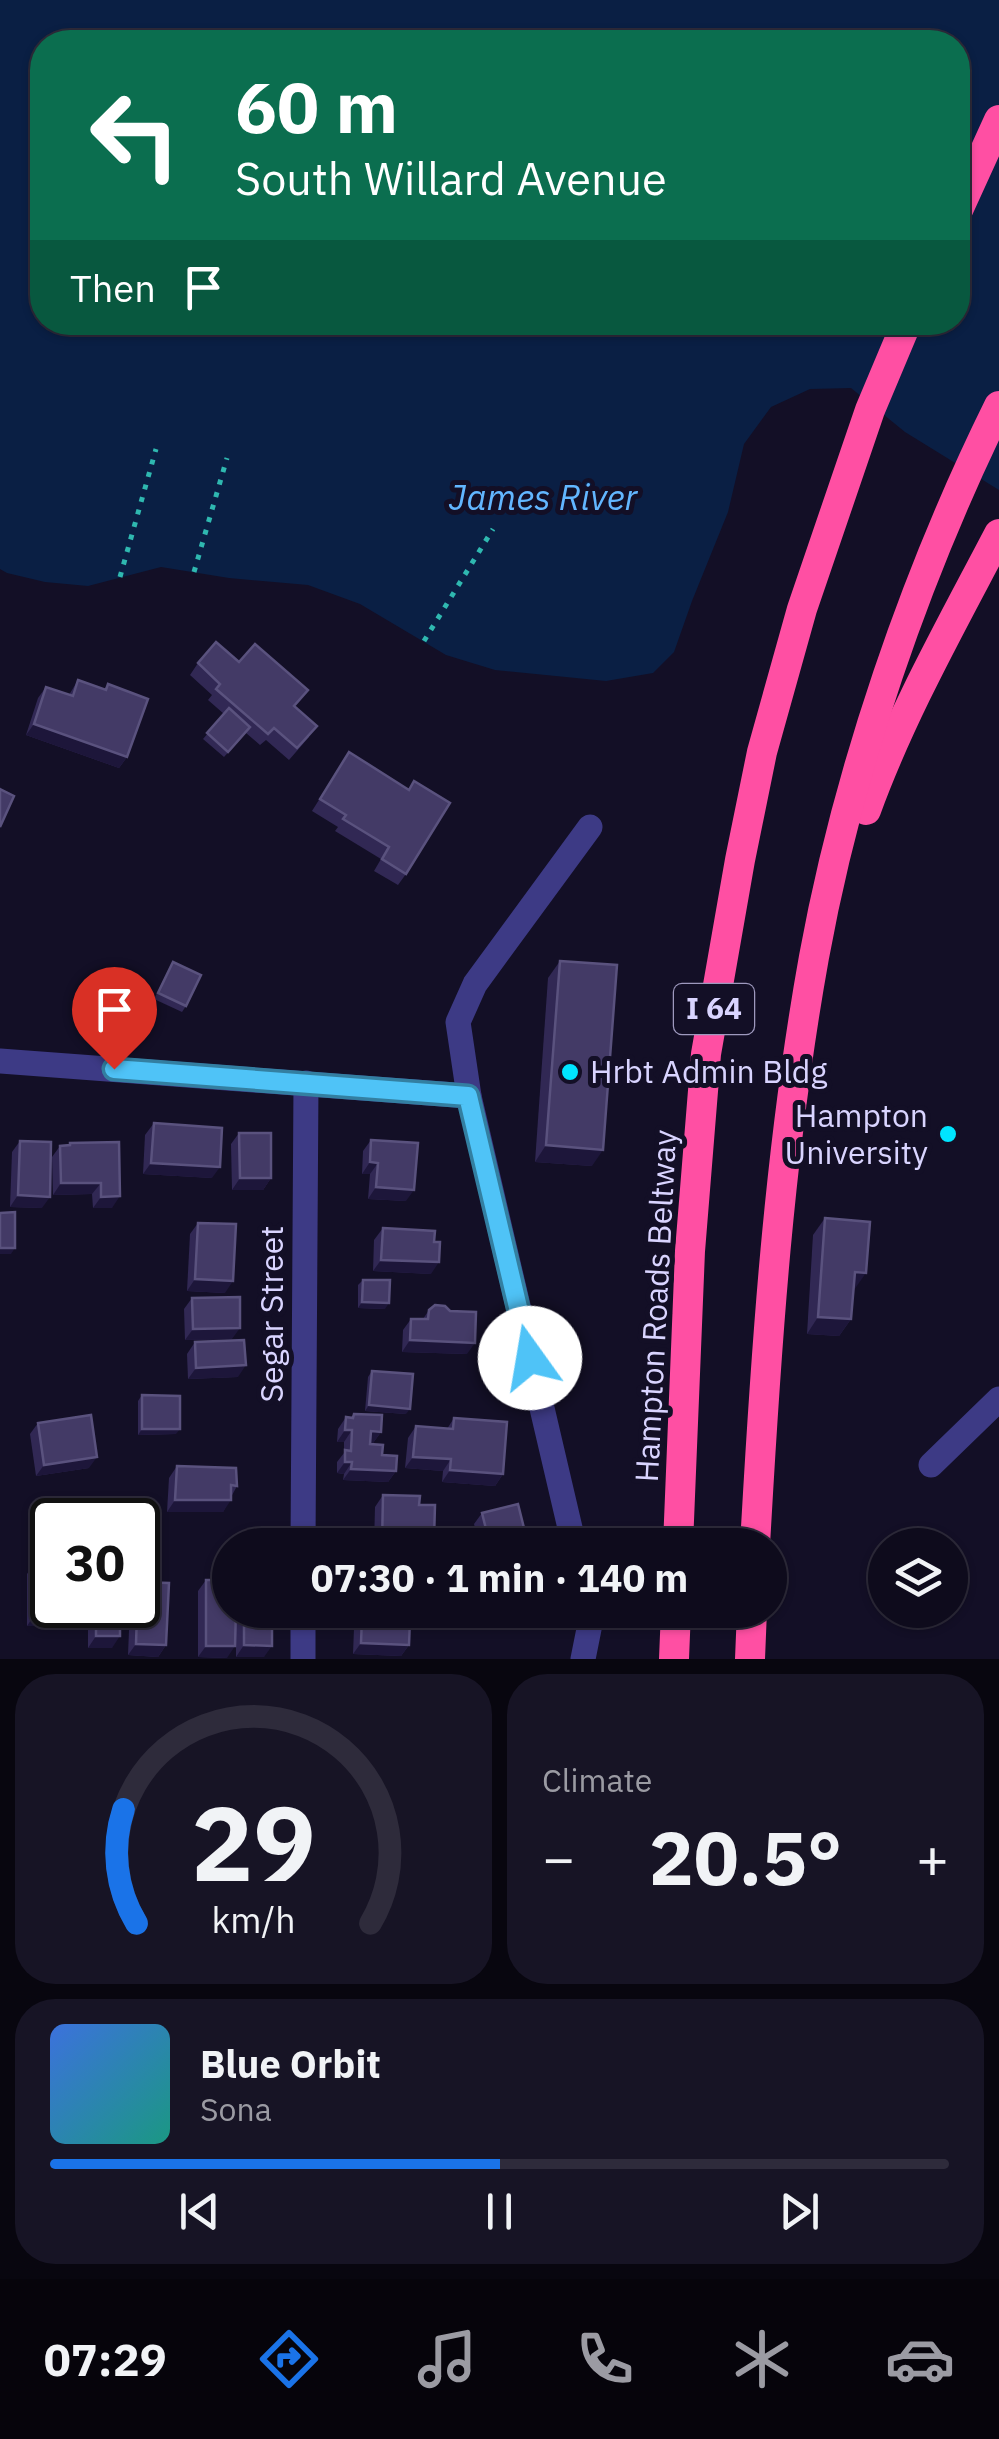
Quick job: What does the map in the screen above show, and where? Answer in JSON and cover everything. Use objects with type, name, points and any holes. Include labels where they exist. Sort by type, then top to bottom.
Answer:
[{"type":"highway","points":[[970,184],[999,120]]},
{"type":"highway","name":"Hampton Roads Beltway","points":[[679,1528],[690,1251],[706,1054],[740,860],[762,752],[802,609],[870,410],[901,335]]},
{"type":"highway","name":"I 64","points":[[756,1528],[774,1275],[814,956],[855,784],[894,658],[946,525],[999,406]]},
{"type":"highway","points":[[814,956],[894,741],[994,542]]},
{"type":"highway","points":[[674,1659],[675,1628]]},
{"type":"highway","points":[[750,1659],[751,1628]]},
{"type":"street","points":[[570,1528],[468,1096],[458,1022],[475,984],[590,826]]},
{"type":"street","points":[[0,1061],[468,1096]]},
{"type":"street","name":"Segar Street","points":[[304,1528],[306,1083]]},
{"type":"street","points":[[931,1465],[999,1399]]},
{"type":"street","points":[[303,1628],[303,1659]]},
{"type":"street","points":[[583,1659],[589,1628]]},
{"type":"path","points":[[120,578],[156,449]]},
{"type":"path","points":[[194,572],[227,458]]},
{"type":"path","points":[[424,641],[493,529]]},
{"type":"water","name":"James River","points":[[0,0],[999,0],[999,490],[905,432],[851,388],[810,389],[771,407],[744,444],[728,512],[674,652],[653,673],[606,681],[495,670],[446,655],[360,604],[308,585],[161,567],[88,586],[0,569]]},
{"type":"building","points":[[216,642],[239,662],[255,644],[308,690],[294,706],[317,726],[297,748],[274,728],[268,734],[216,689],[220,684],[198,663]]},
{"type":"building","points":[[78,680],[106,690],[108,684],[148,699],[127,757],[34,724],[46,687],[73,696]]},
{"type":"building","points":[[229,708],[250,727],[228,752],[207,733]]},
{"type":"building","points":[[349,752],[409,790],[414,781],[450,803],[406,874],[382,859],[389,847],[343,819],[346,815],[320,799]]},
{"type":"building","points":[[0,789],[14,796],[0,827]]},
{"type":"building","name":"Hrbt Admin Bldg","points":[[560,961],[617,965],[603,1150],[546,1145]]},
{"type":"building","points":[[173,962],[201,975],[186,1006],[158,993]]},
{"type":"building","points":[[154,1123],[222,1128],[220,1167],[151,1163]]},
{"type":"building","points":[[239,1133],[271,1133],[271,1178],[240,1178]]},
{"type":"building","points":[[371,1140],[418,1143],[414,1190],[376,1187],[378,1163],[370,1162]]},
{"type":"building","points":[[20,1141],[51,1142],[50,1197],[18,1195]]},
{"type":"building","points":[[119,1142],[120,1196],[101,1197],[101,1183],[61,1183],[60,1146]]},
{"type":"building","points":[[15,1212],[15,1248],[0,1248],[0,1213]]},
{"type":"building","points":[[825,1218],[870,1222],[866,1273],[855,1272],[851,1319],[818,1317]]},
{"type":"building","points":[[198,1223],[236,1224],[233,1281],[195,1279]]},
{"type":"building","points":[[383,1228],[435,1231],[434,1242],[440,1242],[439,1262],[381,1260]]},
{"type":"building","points":[[363,1280],[390,1280],[389,1303],[362,1302]]},
{"type":"building","points":[[240,1297],[240,1328],[193,1329],[192,1298]]},
{"type":"building","points":[[435,1305],[450,1311],[476,1312],[475,1343],[410,1340],[411,1319],[428,1319],[429,1310]]},
{"type":"building","points":[[244,1340],[246,1365],[196,1368],[195,1342]]},
{"type":"building","points":[[372,1371],[413,1374],[410,1409],[369,1405]]},
{"type":"building","points":[[142,1395],[180,1396],[180,1429],[142,1429]]},
{"type":"building","points":[[354,1414],[382,1415],[381,1432],[371,1431],[370,1444],[383,1445],[382,1455],[397,1456],[396,1471],[351,1469],[352,1462],[345,1462],[345,1450],[351,1451],[352,1430],[345,1430],[346,1417],[353,1418]]},
{"type":"building","points":[[91,1415],[97,1457],[44,1465],[38,1423]]},
{"type":"building","points":[[454,1418],[507,1422],[503,1474],[450,1470],[451,1459],[413,1457],[416,1426],[453,1429]]},
{"type":"building","points":[[177,1466],[236,1468],[237,1486],[231,1485],[231,1500],[175,1500]]},
{"type":"building","points":[[383,1495],[420,1496],[419,1505],[435,1505],[434,1528],[382,1528]]},
{"type":"building","points":[[518,1504],[524,1528],[486,1528],[482,1513]]},
{"type":"building","points":[[206,1580],[212,1580],[212,1628],[236,1628],[235,1646],[206,1646]]},
{"type":"building","points":[[160,1583],[169,1583],[166,1645],[136,1644],[137,1628],[160,1628]]},
{"type":"building","points":[[96,1628],[120,1628],[120,1636],[96,1636]]},
{"type":"building","points":[[244,1628],[272,1628],[272,1646],[244,1645]]},
{"type":"building","points":[[362,1628],[410,1628],[409,1645],[361,1643]]},
{"type":"place","name":"Hrbt Admin Bldg","points":[[570,1072]]},
{"type":"place","name":"Hampton University","points":[[948,1134]]},
{"type":"route","points":[[114,1069],[468,1096],[530,1358]]}]
